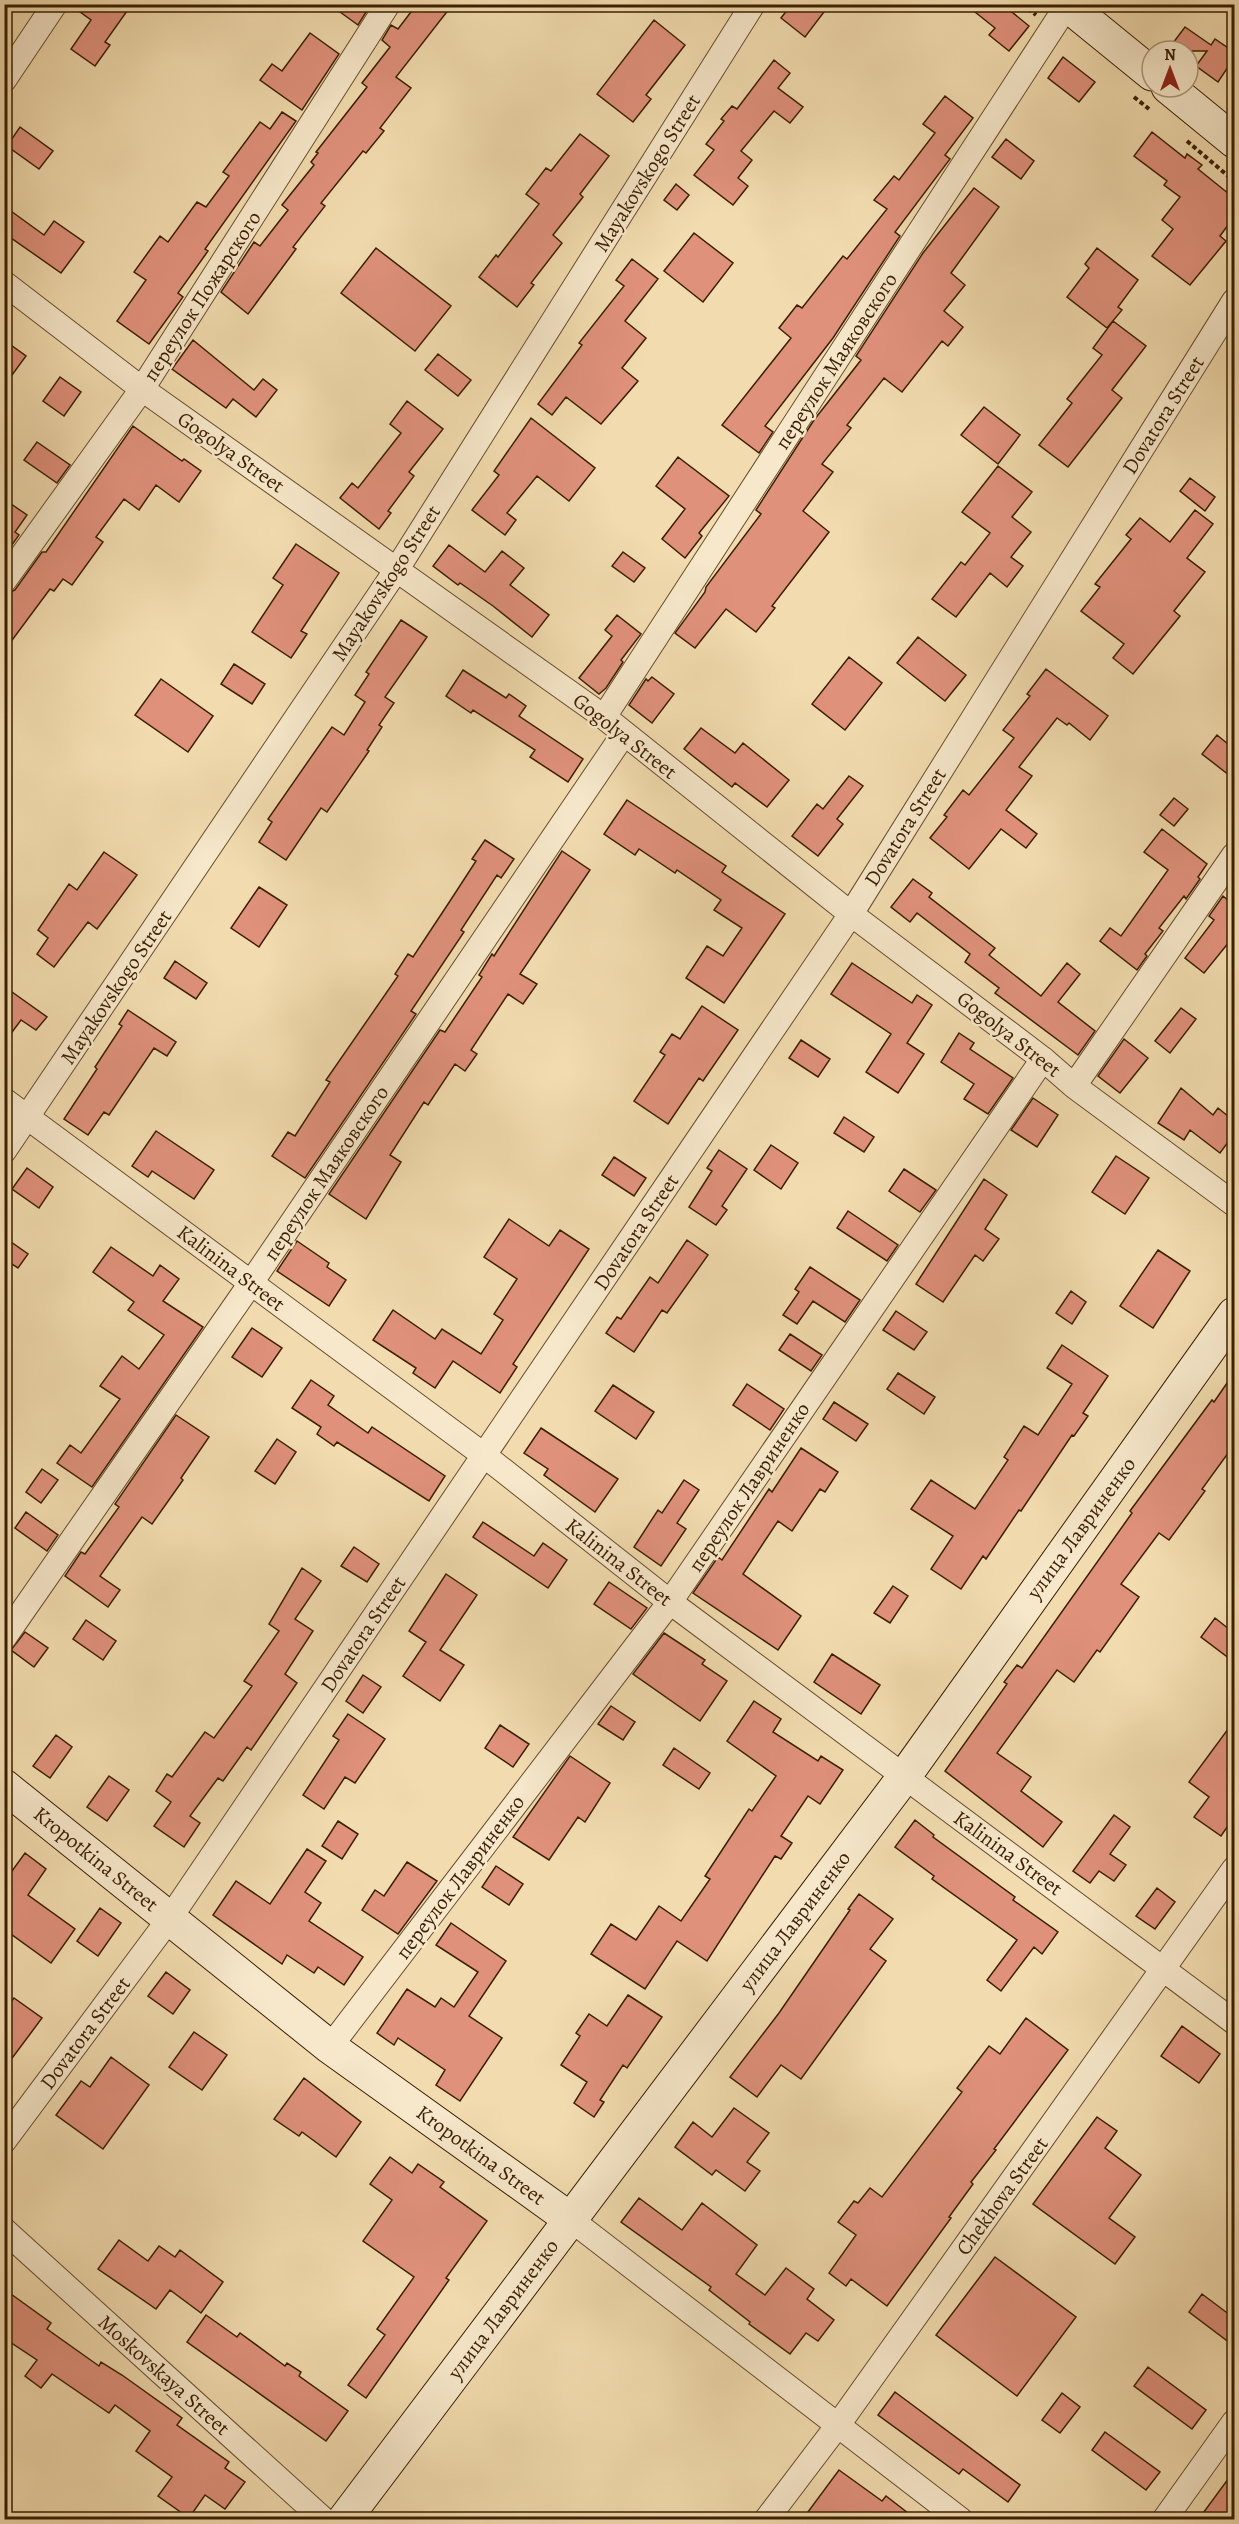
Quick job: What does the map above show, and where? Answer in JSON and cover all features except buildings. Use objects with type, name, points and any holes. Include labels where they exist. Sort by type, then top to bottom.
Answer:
[{"type":"main road","points":[[1067,5],[1140,64]]},
{"type":"main road","points":[[1183,99],[1234,141]]},
{"type":"main road","name":"улица Лавриненко","points":[[345,2520],[904,1777],[1234,1314]]},
{"type":"main road","name":"Kropotkina Street","points":[[4,1786],[330,2047],[570,2219]]},
{"type":"street","points":[[4,80],[55,4]]},
{"type":"street","name":"переулок Пожарского","points":[[4,581],[142,389],[388,4]]},
{"type":"street","name":"Mayakovskogo Street","points":[[4,1151],[29,1118],[397,569],[753,4]]},
{"type":"street","name":"переулок Маяковского","points":[[604,717],[1067,5]]},
{"type":"street","name":"Gogolya Street","points":[[4,283],[142,389],[604,717],[623,735],[851,914],[1043,1059],[1074,1086],[1234,1204]]},
{"type":"street","name":"Dovatora Street","points":[[4,2141],[170,1918],[851,914],[1234,301]]},
{"type":"street","name":"переулок Маяковского","points":[[4,1638],[251,1283],[623,735]]},
{"type":"street","points":[[1074,1086],[1234,855]]},
{"type":"street","name":"переулок Лавриненко","points":[[330,2047],[670,1602],[1043,1059]]},
{"type":"street","name":"Kalinina Street","points":[[4,1100],[485,1456],[670,1602],[1165,1968],[1234,2022]]},
{"type":"street","name":"Chekhova Street","points":[[766,2520],[838,2424],[1234,1869]]},
{"type":"street","name":"Kropotkina Street","points":[[570,2219],[962,2520]]},
{"type":"street","name":"Moskovskaya Street","points":[[4,2230],[324,2520]]},
{"type":"street","points":[[1164,2520],[1234,2422]]}]
